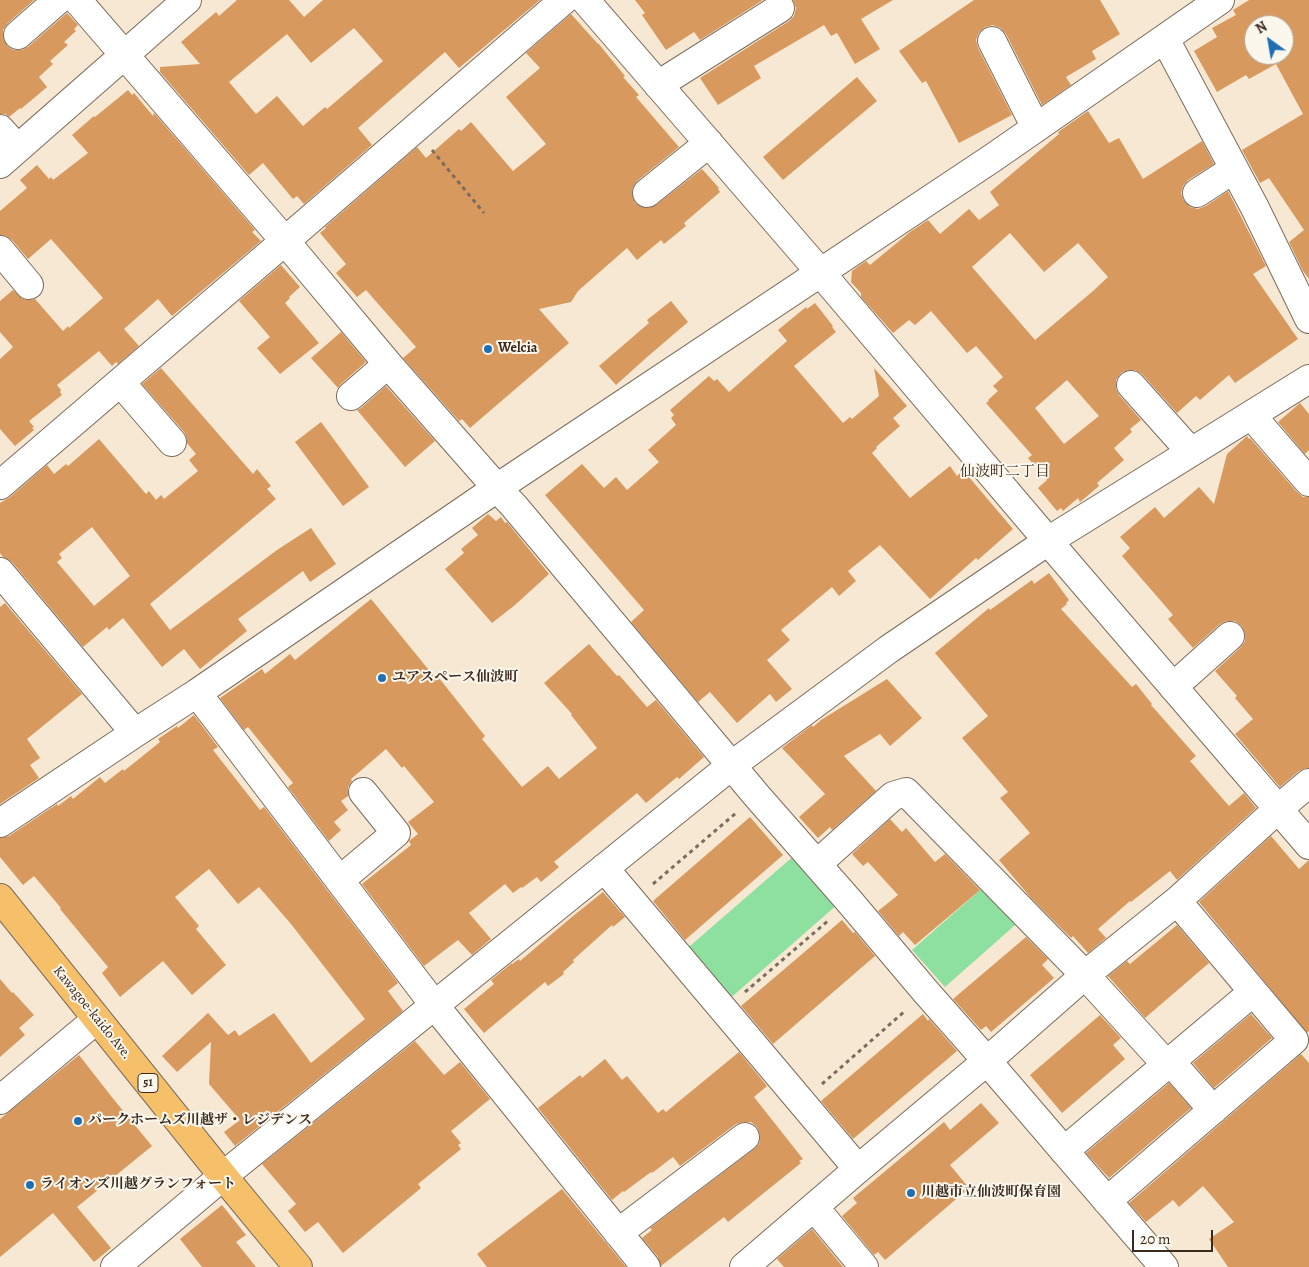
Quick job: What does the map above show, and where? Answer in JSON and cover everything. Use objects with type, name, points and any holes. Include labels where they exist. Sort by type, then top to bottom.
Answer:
[{"type":"main road","name":"Kawagoe-kaido Ave.","points":[[0,898],[298,1267]]},
{"type":"street","points":[[18,35],[58,0]]},
{"type":"street","points":[[77,0],[285,241],[388,364],[527,521],[758,796],[1164,1267]]},
{"type":"street","points":[[6,147],[124,54],[187,0]]},
{"type":"street","points":[[0,485],[564,0]]},
{"type":"street","points":[[585,0],[1309,845]]},
{"type":"street","points":[[0,823],[1036,128],[1164,39],[1207,4]]},
{"type":"street","points":[[658,85],[780,8]]},
{"type":"street","points":[[1164,39],[1306,305]]},
{"type":"street","points":[[992,41],[1036,128]]},
{"type":"street","points":[[647,193],[709,143]]},
{"type":"street","points":[[1197,193],[1234,169]]},
{"type":"street","points":[[0,250],[30,285]]},
{"type":"street","points":[[351,396],[388,364]]},
{"type":"street","points":[[115,1267],[223,1176],[732,764],[889,649],[1048,541],[1309,379]]},
{"type":"street","points":[[121,382],[172,442]]},
{"type":"street","points":[[1131,386],[1192,452]]},
{"type":"street","points":[[1251,415],[1309,482]]},
{"type":"street","points":[[0,572],[135,732]]},
{"type":"street","points":[[1173,687],[1230,636]]},
{"type":"street","points":[[197,692],[435,1006],[646,1267]]},
{"type":"street","points":[[744,1267],[988,1061],[1085,975],[1176,901],[1309,783]]},
{"type":"street","points":[[340,880],[396,833],[363,792]]},
{"type":"street","points":[[817,864],[893,796],[906,792],[1085,975],[1213,1110]]},
{"type":"street","points":[[604,868],[858,1169]]},
{"type":"street","points":[[1107,1201],[1294,1040],[1176,901]]},
{"type":"street","points":[[1064,1150],[1253,992]]},
{"type":"street","points":[[0,1100],[98,1019]]},
{"type":"street","points":[[618,1233],[745,1136]]},
{"type":"street","points":[[814,1207],[864,1267]]},
{"type":"path","points":[[414,130],[484,213]]},
{"type":"path","points":[[632,902],[758,796]]},
{"type":"path","points":[[723,1010],[850,902]]},
{"type":"path","points":[[801,1103],[926,992]]},
{"type":"green space","points":[[796,854],[838,904],[727,1001],[683,952]]},
{"type":"green space","points":[[987,884],[1022,919],[945,987],[912,950]]},
{"type":"building","points":[[0,0],[34,0],[8,23],[3,30],[3,38],[7,46],[13,50],[22,50],[28,47],[67,13],[78,25],[74,29],[76,31],[64,42],[68,45],[50,61],[53,64],[39,77],[47,87],[9,117],[5,114],[0,114]]},
{"type":"building","points":[[237,0],[289,0],[304,17],[323,0],[540,0],[459,68],[445,52],[358,128],[372,145],[304,204],[297,196],[293,199],[263,163],[249,175],[160,72],[160,67],[200,64],[181,42],[216,12],[219,16]],"holes":[[[354,28],[383,61],[327,109],[325,107],[303,126],[277,96],[256,114],[229,82],[287,34],[311,63]]]},
{"type":"building","points":[[635,0],[763,0],[700,40],[694,32],[666,50],[642,15],[645,13]]},
{"type":"building","points":[[793,0],[893,0],[861,19],[880,49],[855,64],[837,33],[831,36],[824,25],[754,66],[761,78],[718,105],[700,78],[789,21],[794,16],[796,8]]},
{"type":"building","points":[[974,0],[1100,0],[1120,34],[1092,51],[1096,59],[1066,77],[1071,85],[1042,105],[1006,34],[1001,28],[993,25],[985,27],[979,32],[976,40],[978,48],[1012,115],[959,143],[926,81],[922,83],[899,51]]},
{"type":"building","points":[[1249,0],[1309,0],[1309,279],[1289,242],[1304,230],[1269,178],[1260,183],[1242,150],[1303,114],[1277,65],[1294,65],[1294,15],[1244,15],[1244,65],[1274,65],[1249,79],[1246,75],[1217,92],[1194,51],[1217,37],[1212,28],[1236,15],[1233,10]]},
{"type":"building","points":[[571,14],[625,76],[623,77],[639,95],[636,97],[679,147],[637,181],[633,187],[632,195],[635,203],[641,207],[649,208],[656,205],[702,169],[719,188],[720,192],[684,223],[686,226],[664,244],[661,240],[637,260],[627,248],[578,291],[571,302],[539,309],[569,343],[470,428],[462,419],[459,421],[403,358],[416,347],[366,290],[357,297],[336,273],[346,264],[320,233],[417,147],[426,158],[459,129],[461,131],[471,122],[513,171],[546,144],[506,97],[540,68],[526,53]]},
{"type":"building","points":[[857,77],[877,101],[783,180],[763,157]]},
{"type":"building","points":[[128,90],[132,95],[134,93],[153,116],[154,113],[255,230],[252,232],[261,241],[172,316],[158,299],[124,329],[139,346],[118,364],[116,362],[112,366],[99,351],[57,385],[62,395],[29,421],[34,430],[15,446],[0,429],[0,359],[13,347],[0,332],[0,301],[13,290],[23,299],[35,299],[63,331],[68,326],[69,328],[103,298],[51,239],[28,259],[12,240],[0,235],[0,211],[27,188],[20,180],[37,165],[49,179],[51,177],[53,180],[88,153],[72,135]]},
{"type":"building","points":[[1088,111],[1109,143],[1119,138],[1143,179],[1202,141],[1214,164],[1188,180],[1183,186],[1181,193],[1184,201],[1190,207],[1198,209],[1206,206],[1228,191],[1266,266],[1253,274],[1298,339],[1235,383],[1229,375],[1200,400],[1196,396],[1177,413],[1142,374],[1135,370],[1121,373],[1116,380],[1116,389],[1141,420],[1130,429],[1132,432],[1114,448],[1124,460],[1097,483],[1099,486],[1080,502],[1078,498],[1063,511],[1061,508],[1057,511],[1038,488],[1047,480],[1028,458],[1032,455],[986,403],[998,391],[993,386],[1003,377],[976,346],[967,353],[931,311],[915,325],[909,320],[893,333],[861,297],[861,293],[851,282],[852,271],[866,261],[870,265],[910,232],[928,220],[940,234],[969,209],[979,220],[999,205],[990,192],[1059,134],[1058,132]],"holes":[[[1010,233],[1044,272],[1078,243],[1108,277],[1035,340],[972,267]],[[1067,380],[1099,416],[1064,444],[1035,408]]]},
{"type":"building","points":[[281,265],[300,287],[285,303],[319,343],[280,374],[257,348],[270,337],[239,301]]},
{"type":"building","points":[[671,301],[688,322],[616,385],[599,366],[649,323],[647,320]]},
{"type":"building","points":[[815,303],[836,332],[794,366],[843,423],[850,417],[852,419],[879,396],[874,368],[907,406],[893,418],[900,426],[876,447],[872,453],[910,498],[950,466],[957,476],[963,470],[1013,529],[978,560],[976,558],[930,599],[880,545],[848,571],[856,581],[839,596],[832,587],[781,630],[790,640],[767,660],[792,689],[776,702],[770,694],[737,723],[710,692],[698,702],[631,622],[644,610],[545,495],[582,464],[604,488],[616,477],[627,490],[659,462],[648,450],[676,425],[671,418],[674,415],[670,410],[709,376],[714,381],[717,379],[729,392],[787,341],[778,330],[806,307],[807,309]]},
{"type":"building","points":[[341,332],[366,362],[338,388],[311,358]]},
{"type":"building","points":[[161,368],[253,474],[257,469],[271,486],[267,489],[276,499],[150,604],[170,630],[277,550],[311,528],[336,564],[310,582],[303,571],[238,619],[247,631],[200,669],[184,649],[162,667],[123,618],[109,630],[107,627],[83,647],[12,562],[0,553],[0,503],[10,497],[47,465],[54,474],[66,464],[68,466],[99,439],[146,494],[149,491],[156,500],[161,495],[164,499],[198,471],[189,460],[196,454],[187,443],[184,432],[142,384]],"holes":[[[92,527],[130,576],[94,606],[57,562],[62,558],[59,554]]]},
{"type":"building","points":[[386,386],[435,441],[405,467],[357,410]]},
{"type":"building","points":[[1300,403],[1309,414],[1309,450],[1305,454],[1278,422]]},
{"type":"building","points":[[321,422],[369,487],[343,506],[295,442]]},
{"type":"building","points":[[1247,436],[1297,492],[1303,497],[1309,497],[1309,768],[1299,771],[1280,787],[1235,734],[1253,719],[1235,698],[1237,696],[1215,671],[1245,641],[1245,633],[1242,626],[1235,621],[1226,621],[1193,648],[1168,619],[1173,615],[1122,556],[1130,548],[1120,537],[1155,507],[1164,518],[1199,487],[1214,504],[1227,454]]},
{"type":"building","points":[[488,514],[496,521],[501,517],[505,523],[507,522],[549,574],[492,623],[445,569],[464,553],[461,549],[478,535],[472,528]]},
{"type":"building","points":[[1049,573],[1069,600],[1061,609],[1132,687],[1136,684],[1151,705],[1196,756],[1190,761],[1229,806],[1244,793],[1256,808],[1177,880],[1170,871],[1130,901],[1098,929],[1106,938],[1088,953],[1073,936],[1071,938],[1031,898],[999,860],[1030,833],[1000,798],[1008,792],[962,738],[988,716],[935,653],[989,608],[990,610],[1032,580],[1034,584]]},
{"type":"building","points":[[371,599],[437,680],[439,678],[485,736],[482,739],[522,787],[548,766],[559,779],[597,748],[572,714],[544,683],[589,644],[647,707],[656,700],[704,757],[679,779],[677,777],[646,803],[637,793],[554,862],[559,867],[541,882],[537,877],[513,893],[505,884],[469,913],[491,939],[472,955],[458,940],[424,966],[362,884],[411,845],[409,841],[418,834],[408,822],[434,802],[404,766],[402,768],[386,749],[351,779],[352,781],[348,787],[348,796],[341,801],[348,810],[334,822],[341,830],[329,841],[288,787],[293,783],[248,727],[244,730],[220,698],[262,669],[265,674],[290,654],[295,660]]},
{"type":"building","points":[[5,603],[82,694],[27,739],[40,758],[30,765],[39,778],[0,804],[0,607]]},
{"type":"building","points":[[887,679],[922,718],[890,746],[880,734],[844,756],[876,791],[832,830],[830,827],[818,838],[799,817],[825,794],[782,748],[812,725],[813,727],[821,720]]},
{"type":"building","points":[[194,715],[218,747],[213,750],[260,810],[264,807],[398,983],[388,991],[403,1011],[235,1146],[224,1132],[240,1120],[209,1084],[211,1042],[177,1072],[162,1056],[208,1013],[228,1035],[235,1030],[239,1036],[274,1013],[311,1063],[365,1019],[291,924],[259,887],[238,904],[209,869],[175,897],[199,926],[196,929],[226,965],[192,995],[163,961],[120,997],[102,973],[108,967],[34,876],[23,885],[0,857],[0,838],[9,836],[71,796],[73,799],[100,777],[105,783],[123,769],[124,771],[160,742],[158,739],[177,726],[178,728]]},
{"type":"building","points":[[750,817],[783,855],[685,940],[653,901]]},
{"type":"building","points":[[890,819],[902,832],[906,828],[935,862],[945,854],[980,890],[915,945],[903,932],[899,936],[878,911],[898,895],[868,862],[863,866],[852,854]]},
{"type":"building","points":[[1271,836],[1299,869],[1309,860],[1309,1031],[1307,1033],[1199,902]]},
{"type":"building","points":[[603,892],[625,917],[613,927],[612,925],[573,960],[574,962],[563,972],[564,974],[548,986],[545,982],[484,1033],[464,1009],[494,984],[491,980],[512,963],[519,959],[520,961]]},
{"type":"building","points":[[842,920],[875,956],[773,1044],[741,1006]]},
{"type":"building","points":[[1177,925],[1209,963],[1145,1018],[1108,976],[1127,961],[1130,964]]},
{"type":"building","points":[[1026,937],[1048,959],[1042,965],[1054,978],[991,1032],[986,1026],[981,1030],[953,999]]},
{"type":"building","points":[[0,979],[34,1015],[19,1028],[25,1035],[0,1057]]},
{"type":"building","points":[[923,1014],[957,1051],[853,1139],[821,1101]]},
{"type":"building","points":[[1251,1014],[1272,1038],[1214,1088],[1193,1063]]},
{"type":"building","points":[[1100,1015],[1121,1038],[1113,1045],[1125,1059],[1062,1113],[1030,1075]]},
{"type":"building","points":[[415,1041],[444,1075],[460,1062],[490,1099],[451,1131],[461,1143],[458,1145],[461,1149],[418,1184],[421,1188],[343,1253],[318,1222],[305,1232],[288,1211],[296,1204],[262,1164]]},
{"type":"building","points":[[739,1052],[767,1086],[754,1097],[803,1159],[799,1161],[801,1163],[728,1222],[724,1217],[661,1266],[658,1257],[642,1238],[652,1230],[650,1228],[754,1149],[759,1144],[760,1136],[757,1127],[751,1122],[736,1124],[680,1166],[673,1157],[612,1200],[538,1108],[580,1075],[582,1078],[605,1059],[622,1080],[627,1076],[658,1113],[663,1109],[666,1112]]},
{"type":"building","points":[[1301,1054],[1309,1063],[1309,1267],[1228,1267],[1209,1239],[1234,1222],[1203,1186],[1179,1207],[1173,1200],[1146,1222],[1129,1203]]},
{"type":"building","points":[[79,1055],[152,1146],[77,1207],[111,1248],[94,1262],[53,1213],[0,1257],[0,1119]]},
{"type":"building","points":[[1169,1083],[1191,1108],[1109,1178],[1086,1153]]},
{"type":"building","name":"川越市立仙波町保育園","points":[[981,1103],[999,1123],[950,1165],[969,1188],[885,1260],[878,1252],[874,1255],[842,1216],[857,1203],[853,1198],[944,1122],[950,1130]]},
{"type":"building","points":[[562,1189],[626,1267],[487,1267],[477,1254]]},
{"type":"building","points":[[222,1205],[246,1235],[236,1242],[256,1267],[202,1267],[180,1239]]},
{"type":"building","points":[[812,1229],[843,1267],[784,1267],[777,1259]]},
{"type":"place","name":"Welcia","points":[[488,349]]},
{"type":"place","name":"ユアスペース仙波町","points":[[382,678]]},
{"type":"place","name":"パークホームズ川越ザ・レジデンス","points":[[78,1121]]},
{"type":"place","name":"ライオンズ川越グランフォート","points":[[30,1185]]},
{"type":"place","name":"川越市立仙波町保育園","points":[[911,1193]]},
{"type":"district","name":"仙波町二丁目","points":[[1005,472]]}]
